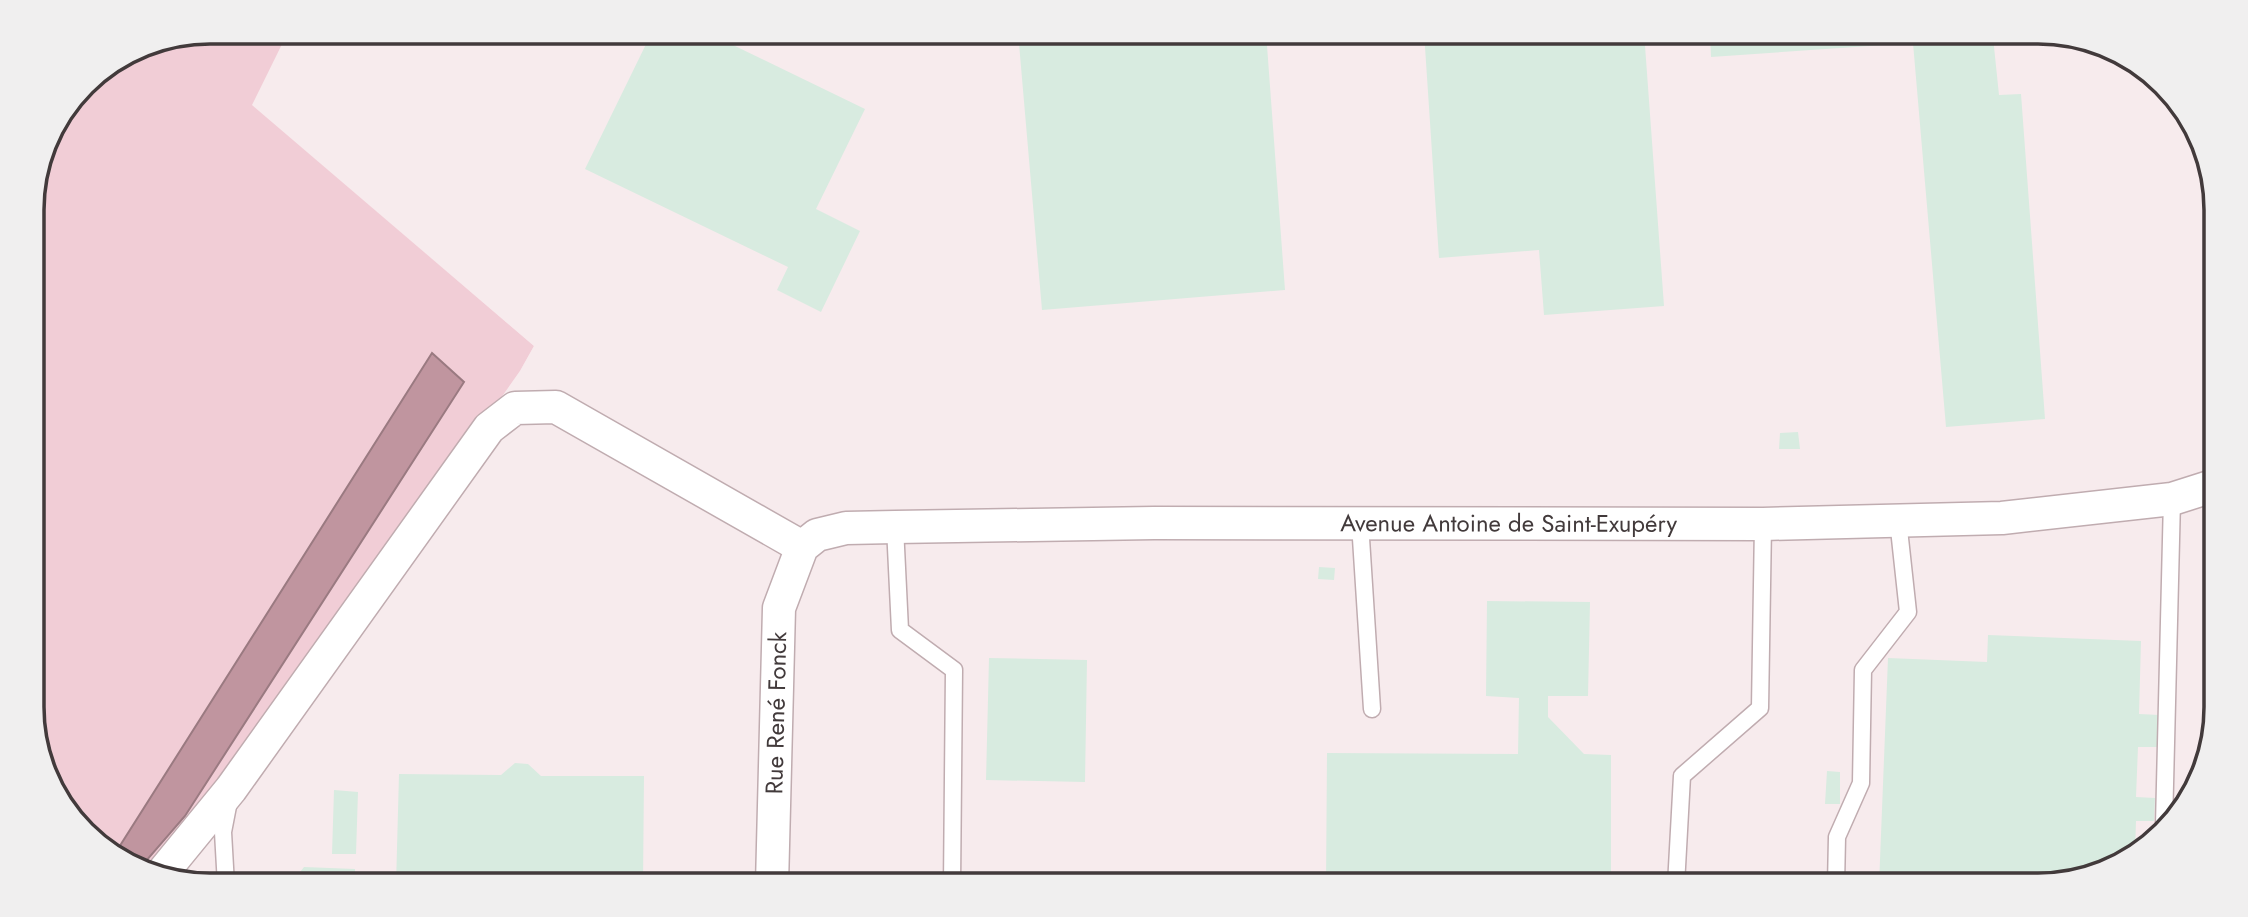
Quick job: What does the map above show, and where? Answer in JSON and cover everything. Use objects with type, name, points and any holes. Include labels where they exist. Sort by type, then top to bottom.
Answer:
[{"type":"street","points":[[167,867],[232,789],[489,428],[515,408],[556,407],[802,547]]},
{"type":"street","name":"Avenue Antoine de Saint-Exupéry","points":[[802,547],[817,535],[846,528],[1154,523],[1763,524],[2002,518],[2172,499],[2204,489]]},
{"type":"street","name":"Rue René Fonck","points":[[772,873],[779,608],[802,547]]},
{"type":"lane","points":[[2164,815],[2172,499]]},
{"type":"lane","points":[[1836,873],[1837,837],[1861,783],[1863,670],[1908,612],[1898,520]]},
{"type":"lane","points":[[1360,523],[1372,709]]},
{"type":"lane","points":[[1677,873],[1682,776],[1760,708],[1763,524]]},
{"type":"lane","points":[[895,527],[900,629],[954,670],[952,873]]},
{"type":"lane","points":[[225,873],[223,832],[232,789]]},
{"type":"shaded area","points":[[282,44],[2049,44],[2092,53],[2131,72],[2163,100],[2187,136],[2203,188],[2204,707],[2203,729],[2195,761],[2187,781],[2170,808],[2156,825],[2139,839],[2102,861],[2081,868],[2049,873],[210,873],[188,872],[161,865],[220,795],[520,371],[534,346],[251,105]]},
{"type":"shaded area","points":[[282,44],[252,105],[534,346],[520,371],[220,795],[156,864],[136,856],[100,832],[72,800],[53,761],[45,729],[44,707],[44,199],[49,167],[56,146],[72,117],[100,85],[127,66],[146,56],[188,45]]},
{"type":"shaded area","points":[[432,353],[464,382],[185,816],[147,860],[120,846]]},
{"type":"building","points":[[646,44],[731,44],[865,109],[816,209],[860,231],[821,312],[777,290],[788,267],[585,169]]},
{"type":"building","points":[[1019,44],[1267,44],[1285,290],[1042,310]]},
{"type":"building","points":[[1425,44],[1645,44],[1664,306],[1544,315],[1539,250],[1439,258]]},
{"type":"building","points":[[1710,44],[1899,44],[1711,57]]},
{"type":"building","points":[[1913,44],[1994,44],[1999,95],[2021,94],[2045,419],[1946,427]]},
{"type":"building","points":[[1798,432],[1800,449],[1779,449],[1780,433]]},
{"type":"building","points":[[1319,567],[1335,568],[1334,580],[1318,579]]},
{"type":"building","points":[[1487,601],[1590,602],[1588,696],[1548,696],[1548,717],[1584,754],[1611,755],[1611,873],[1326,873],[1327,753],[1518,754],[1519,698],[1486,696]]},
{"type":"building","points":[[1988,635],[2141,641],[2139,714],[2159,715],[2157,747],[2138,747],[2136,797],[2155,798],[2154,821],[2136,821],[2135,841],[2121,851],[2102,861],[2060,872],[1879,873],[1888,658],[1987,662]]},
{"type":"building","points":[[989,658],[1087,660],[1085,782],[986,780]]},
{"type":"building","points":[[515,763],[528,764],[541,776],[644,776],[643,873],[396,873],[399,774],[501,775]]},
{"type":"building","points":[[1827,771],[1840,772],[1840,804],[1825,804]]},
{"type":"building","points":[[334,790],[358,792],[356,854],[332,854]]},
{"type":"building","points":[[304,867],[355,869],[355,873],[299,873]]}]
